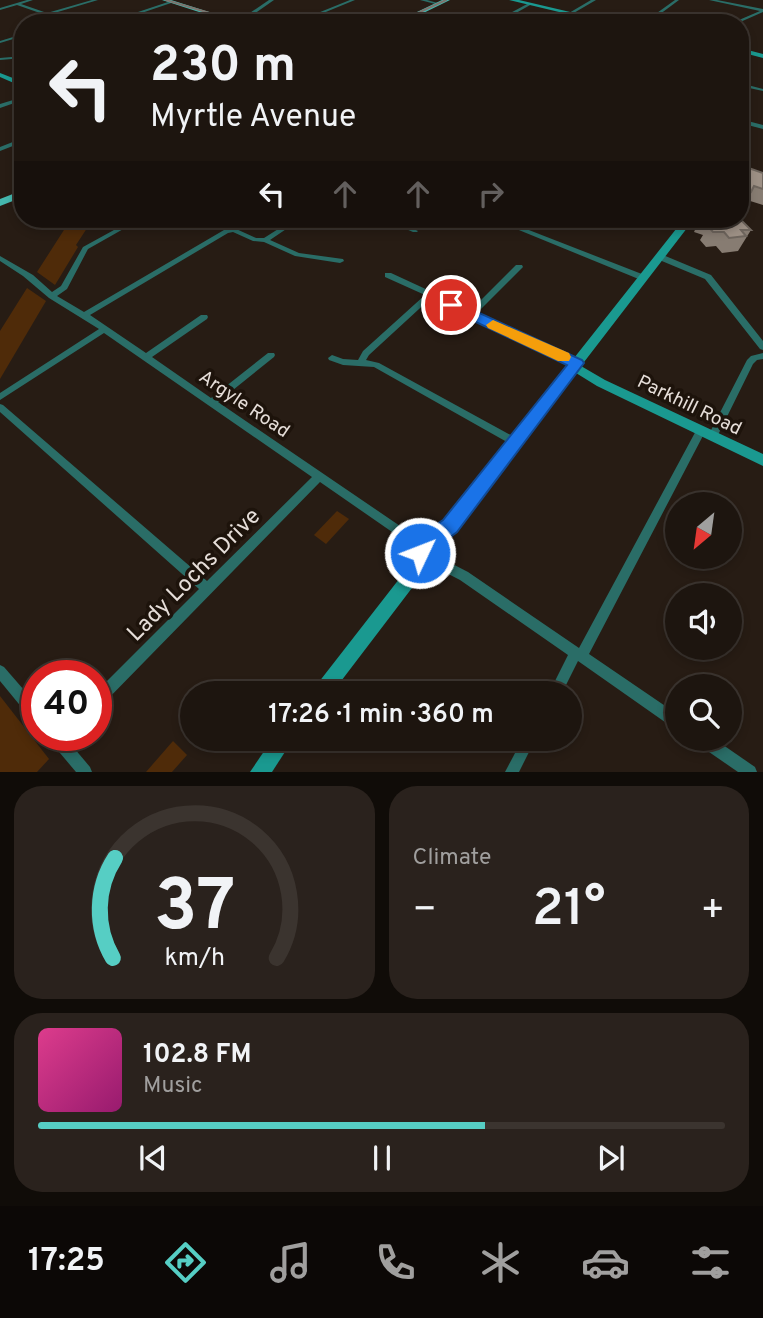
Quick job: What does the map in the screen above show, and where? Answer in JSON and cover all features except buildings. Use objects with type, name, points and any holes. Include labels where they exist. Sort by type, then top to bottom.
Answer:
[{"type":"main road","points":[[417,14],[447,0]]},
{"type":"main road","points":[[170,1],[213,14]]},
{"type":"street","points":[[0,9],[31,0]]},
{"type":"street","points":[[17,4],[47,14],[96,0]]},
{"type":"street","points":[[253,14],[272,0]]},
{"type":"street","points":[[318,14],[353,0]]},
{"type":"street","points":[[422,0],[439,4]]},
{"type":"street","points":[[571,13],[594,0]]},
{"type":"street","points":[[665,0],[675,1]]},
{"type":"street","points":[[711,0],[763,10]]},
{"type":"street","points":[[133,14],[170,1]]},
{"type":"street","points":[[657,14],[675,1]]},
{"type":"street","points":[[506,14],[522,2],[575,14]]},
{"type":"street","points":[[750,17],[763,10]]},
{"type":"street","points":[[750,17],[763,20]]},
{"type":"street","points":[[53,294],[65,282],[87,246],[121,228]]},
{"type":"street","points":[[265,240],[284,228]]},
{"type":"street","points":[[408,228],[415,231]]},
{"type":"street","points":[[516,228],[644,278]]},
{"type":"street","points":[[330,681],[682,228]]},
{"type":"street","points":[[85,316],[225,232],[234,230],[253,240],[265,240],[297,255],[340,261]]},
{"type":"street","points":[[660,257],[708,276],[763,347]]},
{"type":"street","name":"Argyle Road","points":[[0,258],[665,714]]},
{"type":"street","points":[[471,315],[519,267]]},
{"type":"street","points":[[388,275],[574,367]]},
{"type":"street","points":[[361,362],[366,353],[430,295]]},
{"type":"street","points":[[145,358],[204,317]]},
{"type":"street","points":[[0,397],[104,329]]},
{"type":"street","points":[[211,403],[271,355]]},
{"type":"street","points":[[563,681],[750,362],[763,356]]},
{"type":"street","points":[[332,358],[345,363],[376,365],[515,442]]},
{"type":"street","name":"Parkhill Road","points":[[574,367],[601,383],[763,460]]},
{"type":"street","points":[[0,407],[207,589]]},
{"type":"street","name":"Lady Lochs Drive","points":[[112,685],[319,476]]},
{"type":"street","points":[[0,671],[21,696]]},
{"type":"street","points":[[69,751],[85,772]]},
{"type":"street","points":[[260,772],[275,751]]},
{"type":"street","points":[[512,772],[523,751]]},
{"type":"street","points":[[719,751],[749,772]]},
{"type":"shaded area","points":[[65,228],[87,228],[55,285],[37,272]]},
{"type":"shaded area","points":[[27,288],[46,301],[0,379],[0,331]]},
{"type":"shaded area","points":[[337,511],[349,519],[326,544],[314,535]]},
{"type":"shaded area","points":[[0,696],[21,723],[21,751],[43,751],[49,759],[37,772],[0,772]]},
{"type":"shaded area","points":[[173,741],[180,751],[187,755],[172,772],[146,772]]},
{"type":"tram line","points":[[166,0],[213,14]]},
{"type":"tram line","points":[[416,14],[446,0]]},
{"type":"slow traffic","points":[[493,325],[563,357]]},
{"type":"route","points":[[420,553],[424,545],[429,544],[450,526],[577,363],[451,305]]}]
